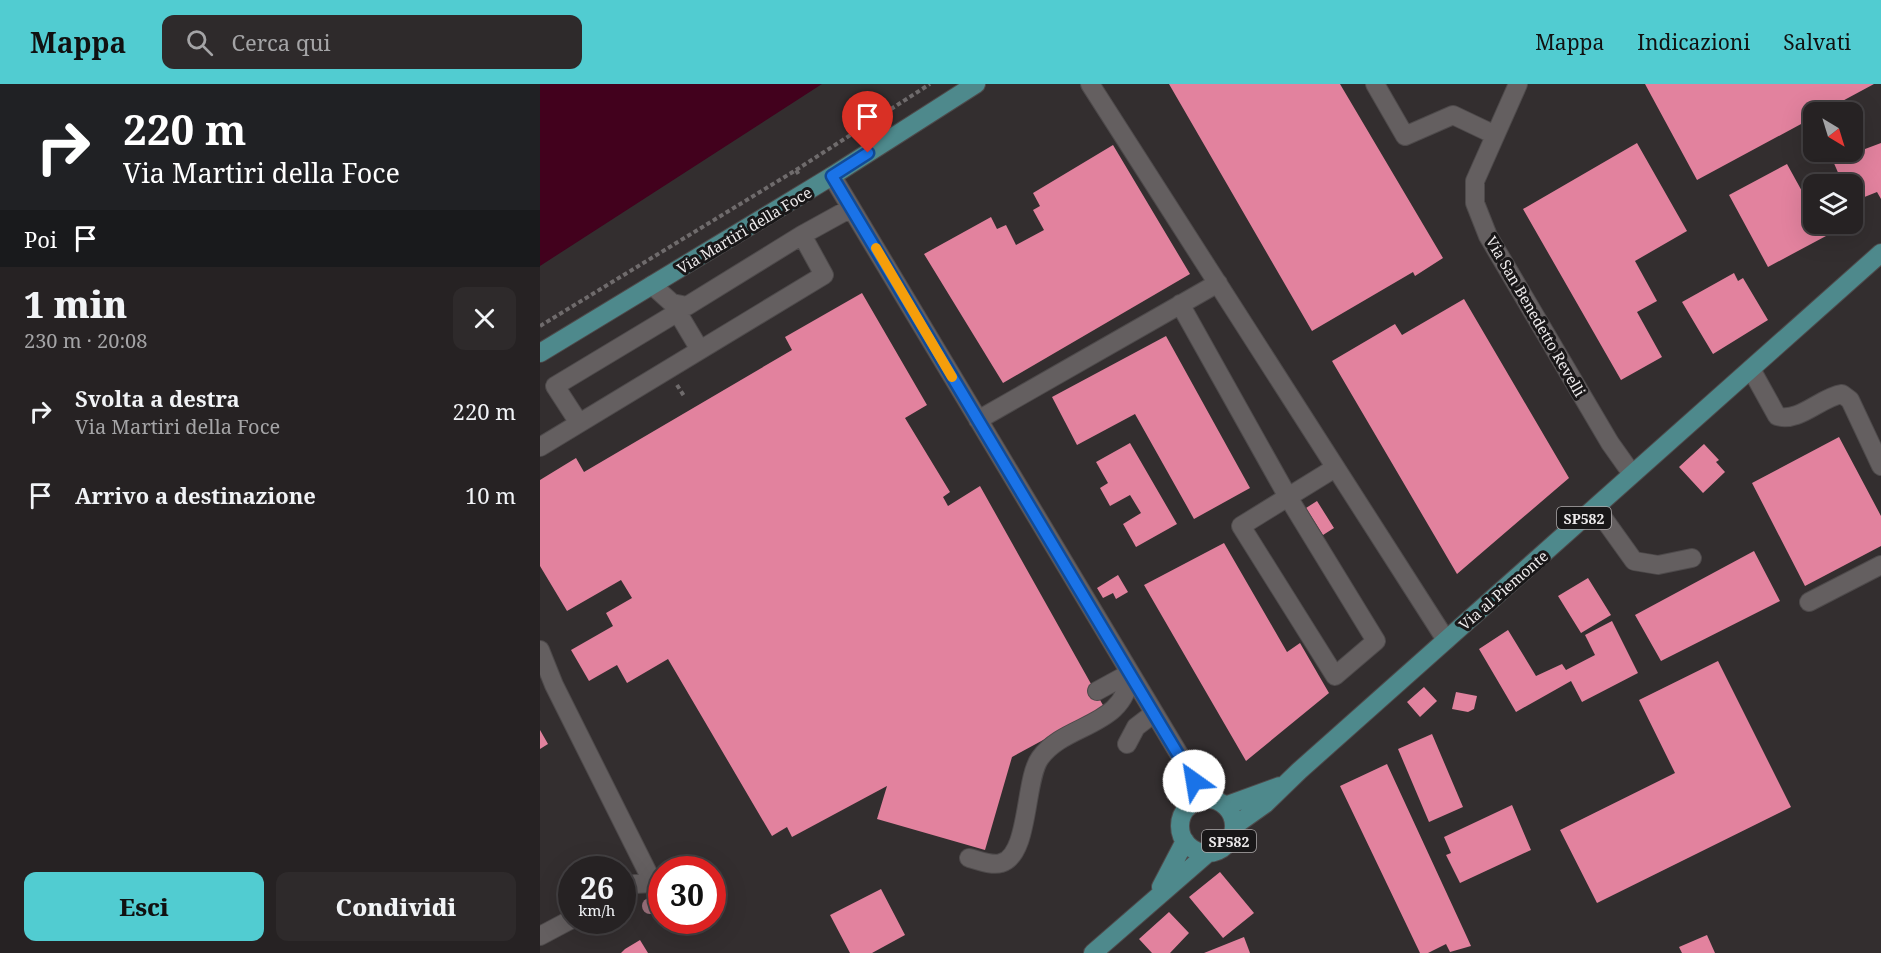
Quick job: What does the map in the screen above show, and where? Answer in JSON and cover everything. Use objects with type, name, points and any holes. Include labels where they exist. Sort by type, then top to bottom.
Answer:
[{"type":"main road","name":"Via Martiri della Foce","points":[[540,353],[808,191],[976,84]]},
{"type":"main road","name":"Via al Piemonte","points":[[1093,953],[1208,853],[1227,844],[1234,826],[1265,804],[1881,252]]},
{"type":"main road","name":"Via al Piemonte","points":[[1225,806],[1287,783]]},
{"type":"main road","points":[[1197,803],[1215,800],[1225,806]]},
{"type":"main road","name":"Via al Piemonte","points":[[1156,896],[1185,841],[1181,823],[1197,803]]},
{"type":"main road","name":"SP582","points":[[1225,806],[1231,814],[1234,826]]},
{"type":"main road","name":"SP582","points":[[1185,841],[1197,850],[1208,853]]},
{"type":"street","points":[[1090,84],[1446,640]]},
{"type":"street","points":[[1375,84],[1405,136],[1453,115],[1495,135]]},
{"type":"street","name":"Via San Benedetto Revelli","points":[[1518,84],[1475,181],[1475,203],[1488,236],[1610,443],[1632,474]]},
{"type":"street","points":[[832,176],[1130,673],[1182,763],[1197,803]]},
{"type":"street","points":[[579,423],[555,386],[679,307],[851,208]]},
{"type":"street","points":[[540,447],[824,275],[802,235]]},
{"type":"street","points":[[978,420],[1218,283]]},
{"type":"street","points":[[652,285],[679,307],[700,350]]},
{"type":"street","points":[[1180,304],[1288,497],[1376,641],[1335,676],[1241,526],[1288,497],[1335,468]]},
{"type":"street","points":[[1751,369],[1777,416],[1784,418],[1842,394],[1850,400],[1881,466]]},
{"type":"street","points":[[1596,508],[1634,561],[1658,566],[1692,558]]},
{"type":"street","points":[[1809,602],[1881,565]]},
{"type":"street","points":[[540,650],[554,685],[652,883],[636,884]]},
{"type":"street","points":[[1096,691],[1130,673]]},
{"type":"street","points":[[969,858],[998,864],[1007,860],[1017,847],[1038,760],[1050,748],[1116,708],[1129,687],[1130,673]]},
{"type":"street","points":[[1127,744],[1136,727],[1153,714]]},
{"type":"street","points":[[540,936],[558,926]]},
{"type":"path","points":[[540,326],[796,170],[930,84]]},
{"type":"path","points":[[796,170],[808,191]]},
{"type":"shaded area","points":[[540,84],[822,84],[540,266]]},
{"type":"building","points":[[1169,84],[1340,84],[1443,258],[1415,276],[1413,272],[1312,331]]},
{"type":"building","points":[[1645,84],[1874,84],[1841,102],[1803,102],[1803,123],[1697,180]]},
{"type":"building","points":[[1637,143],[1687,231],[1635,261],[1657,301],[1637,312],[1662,357],[1621,380],[1523,209]]},
{"type":"building","points":[[1881,143],[1881,199],[1877,192],[1863,198],[1863,174],[1839,174],[1833,162],[1863,162],[1863,150]]},
{"type":"building","points":[[1113,145],[1190,274],[1003,383],[924,254],[991,217],[997,229],[1006,225],[1016,245],[1044,230],[1033,210],[1040,206],[1033,193]]},
{"type":"building","points":[[1787,164],[1803,193],[1803,234],[1825,234],[1826,236],[1768,267],[1729,195]]},
{"type":"building","points":[[1734,273],[1738,281],[1743,278],[1768,320],[1713,354],[1682,302]]},
{"type":"building","points":[[862,293],[927,405],[905,418],[950,492],[943,497],[948,506],[980,486],[1104,707],[1012,757],[985,850],[877,819],[887,786],[792,837],[787,827],[772,836],[668,659],[627,683],[617,665],[589,681],[571,650],[613,626],[606,613],[632,598],[621,580],[567,611],[540,566],[540,480],[576,458],[584,472],[792,350],[785,337]]},
{"type":"building","points":[[1464,299],[1569,478],[1457,574],[1332,361],[1395,324],[1402,335]]},
{"type":"building","points":[[1166,336],[1250,488],[1194,519],[1135,414],[1077,445],[1052,397]]},
{"type":"building","points":[[1839,437],[1881,516],[1881,546],[1805,586],[1752,483]]},
{"type":"building","points":[[1130,443],[1177,524],[1136,547],[1123,524],[1141,513],[1130,495],[1110,506],[1100,488],[1108,483],[1096,462]]},
{"type":"building","points":[[1704,444],[1719,460],[1716,462],[1725,472],[1703,493],[1679,467]]},
{"type":"building","points":[[1317,501],[1334,528],[1323,535],[1306,508]]},
{"type":"building","points":[[1224,543],[1287,652],[1300,643],[1329,693],[1246,761],[1144,585]]},
{"type":"building","points":[[1754,551],[1780,601],[1661,661],[1635,615]]},
{"type":"building","points":[[1118,575],[1128,592],[1116,599],[1113,593],[1103,598],[1097,588]]},
{"type":"building","points":[[1588,578],[1611,615],[1581,633],[1558,596]]},
{"type":"building","points":[[1612,621],[1638,673],[1582,702],[1571,681],[1516,712],[1479,649],[1508,630],[1536,676],[1562,664],[1566,670],[1595,655],[1585,635]]},
{"type":"building","points":[[1718,661],[1791,807],[1597,903],[1560,830],[1675,773],[1639,700]]},
{"type":"building","points":[[1424,687],[1437,701],[1420,717],[1407,702]]},
{"type":"building","points":[[1456,692],[1477,696],[1474,709],[1468,712],[1452,709]]},
{"type":"building","points":[[540,730],[548,744],[540,749]]},
{"type":"building","points":[[1432,734],[1463,807],[1429,822],[1398,749]]},
{"type":"building","points":[[1387,764],[1471,946],[1450,952],[1446,944],[1428,953],[1420,953],[1340,786]]},
{"type":"building","points":[[1512,805],[1531,850],[1460,883],[1446,855],[1451,853],[1444,837]]},
{"type":"building","points":[[1220,872],[1254,913],[1223,938],[1189,897]]},
{"type":"building","points":[[881,889],[905,935],[872,953],[850,953],[830,915]]},
{"type":"building","points":[[1169,912],[1189,933],[1170,953],[1152,953],[1139,939]]},
{"type":"building","points":[[1707,935],[1715,953],[1682,953],[1679,947]]},
{"type":"building","points":[[1244,937],[1250,953],[1204,953]]},
{"type":"building","points":[[640,940],[648,953],[621,953],[625,949]]},
{"type":"slow traffic","points":[[876,248],[952,377]]},
{"type":"route","points":[[868,153],[832,176],[1194,781]]}]
